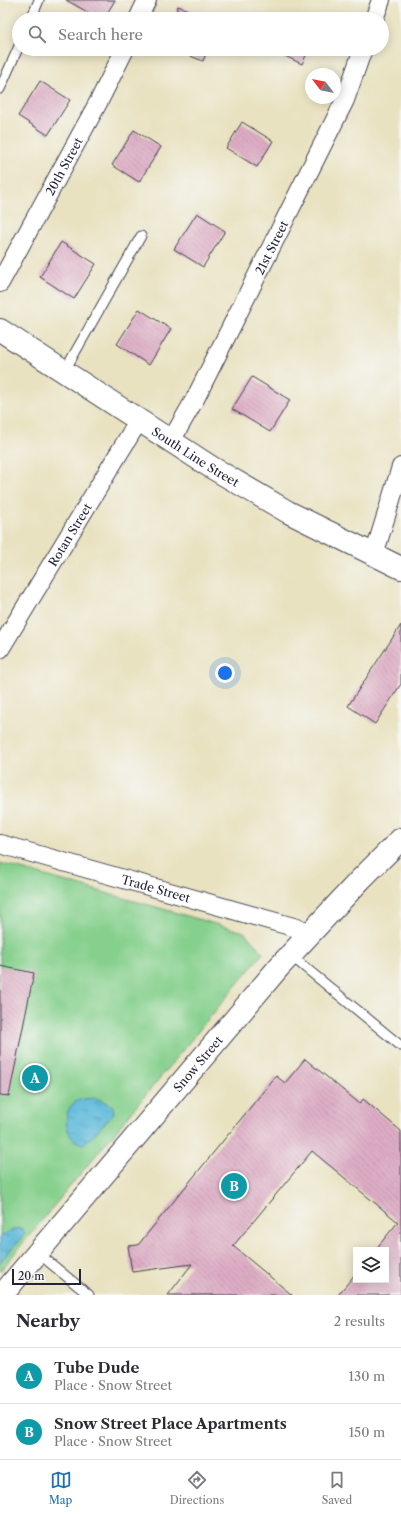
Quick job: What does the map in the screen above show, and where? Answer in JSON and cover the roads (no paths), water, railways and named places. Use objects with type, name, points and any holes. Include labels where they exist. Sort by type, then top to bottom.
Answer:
[{"type":"street","points":[[141,12],[147,0]]},
{"type":"street","points":[[377,12],[381,0]]},
{"type":"street","name":"20th Street","points":[[0,283],[99,101],[122,56]]},
{"type":"street","name":"21st Street","points":[[171,441],[195,399],[345,100],[361,56]]},
{"type":"street","name":"South Line Street","points":[[0,330],[140,420],[211,468],[288,512],[401,568]]},
{"type":"street","name":"Rotan Street","points":[[0,648],[140,420]]},
{"type":"street","points":[[374,555],[401,467]]},
{"type":"street","name":"Snow Street","points":[[2,1295],[290,955],[401,839]]},
{"type":"street","name":"Trade Street","points":[[0,844],[311,932]]},
{"type":"lane","points":[[34,12],[39,0]]},
{"type":"lane","points":[[0,90],[15,56]]},
{"type":"lane","points":[[64,372],[141,236]]},
{"type":"lane","points":[[290,955],[401,1046]]},
{"type":"lane","points":[[38,1253],[89,1295]]},
{"type":"water","points":[[96,1098],[113,1106],[114,1113],[90,1139],[83,1144],[77,1142],[68,1131],[66,1120],[69,1109],[72,1104],[79,1100]]},
{"type":"water","points":[[21,1228],[25,1232],[23,1236],[0,1262],[0,1236],[15,1229]]},
{"type":"place","name":"Tube Dude","points":[[35,1078]]},
{"type":"place","name":"Snow Street Place Apartments","points":[[234,1186]]}]
